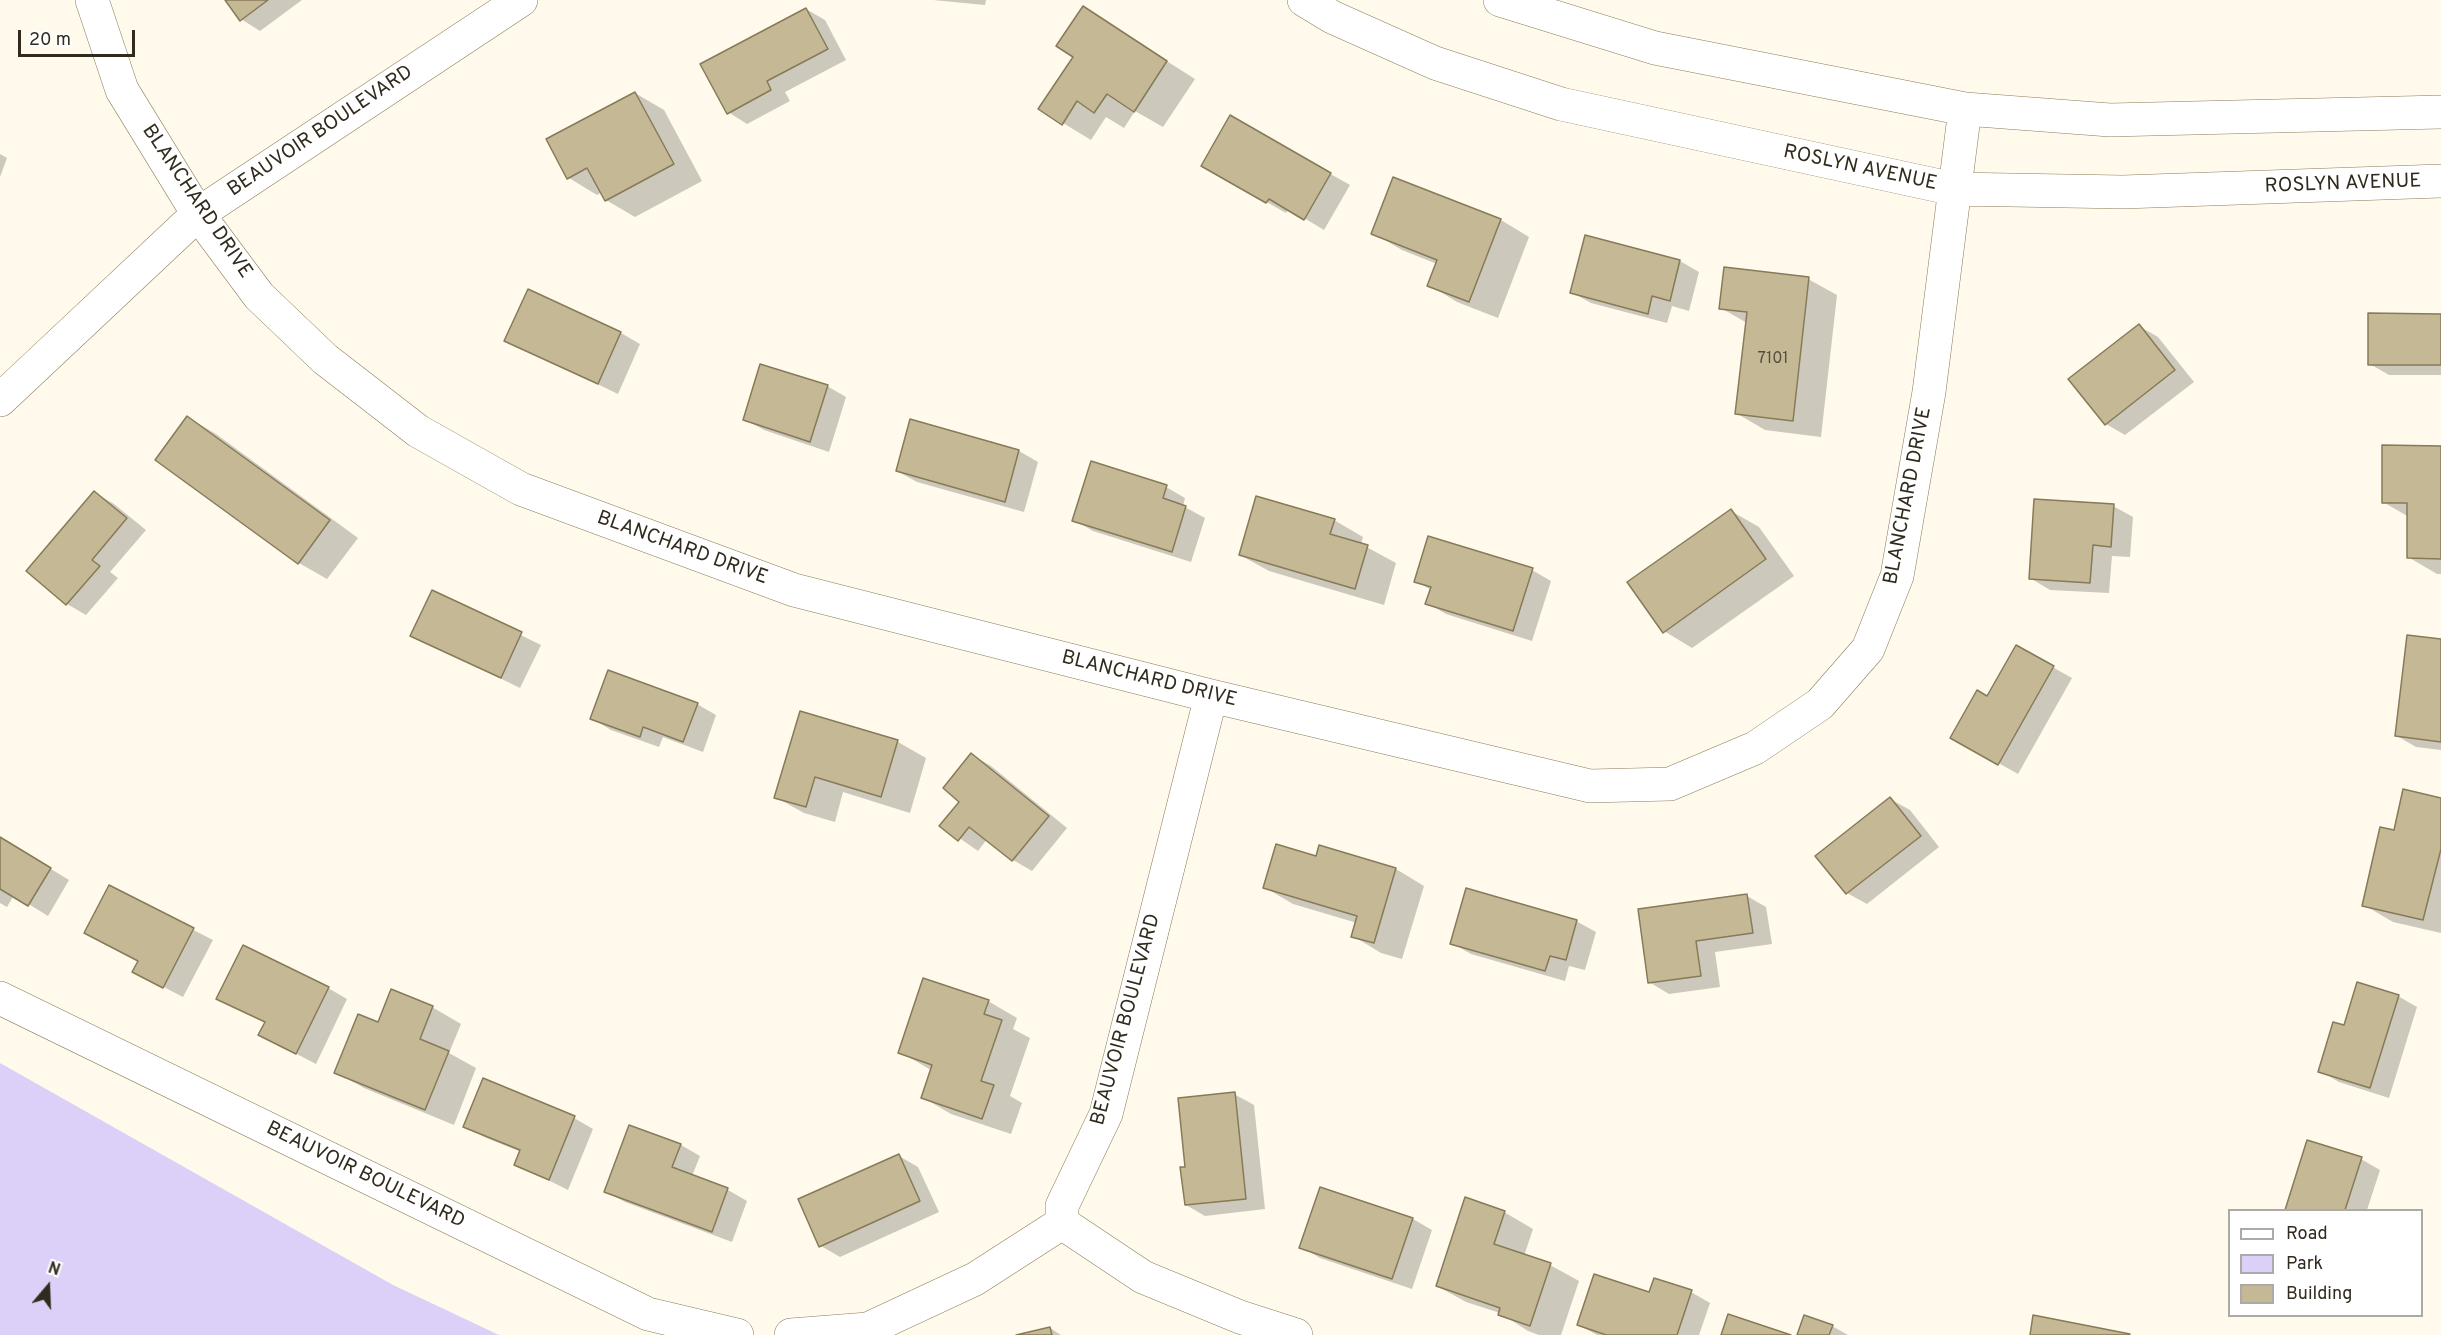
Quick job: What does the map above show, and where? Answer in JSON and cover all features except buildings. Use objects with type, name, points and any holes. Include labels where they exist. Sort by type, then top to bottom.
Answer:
[{"type":"street","name":"BLANCHARD DRIVE","points":[[92,0],[122,90],[198,214],[259,296],[325,359],[418,431],[520,489],[794,590],[1211,696],[1590,786],[1670,784],[1755,748],[1820,704],[1868,650],[1897,576],[1929,392],[1965,109]]},
{"type":"street","name":"BEAUVOIR BOULEVARD","points":[[0,400],[198,214],[521,0]]},
{"type":"street","name":"ROSLYN AVENUE","points":[[1304,0],[1332,17],[1435,63],[1561,104],[1954,189],[2123,192],[2441,181]]},
{"type":"street","points":[[1500,0],[1655,48],[1965,109],[2110,120],[2441,112]]},
{"type":"street","name":"BEAUVOIR BOULEVARD","points":[[1062,1223],[1062,1206],[1106,1114],[1211,696]]},
{"type":"street","name":"BEAUVOIR BOULEVARD","points":[[0,998],[648,1314],[737,1335]]},
{"type":"street","points":[[791,1335],[868,1329],[975,1279],[1062,1223],[1143,1277],[1240,1317],[1296,1335]]},
{"type":"green space","points":[[0,1063],[393,1285],[499,1335],[0,1335]]}]
